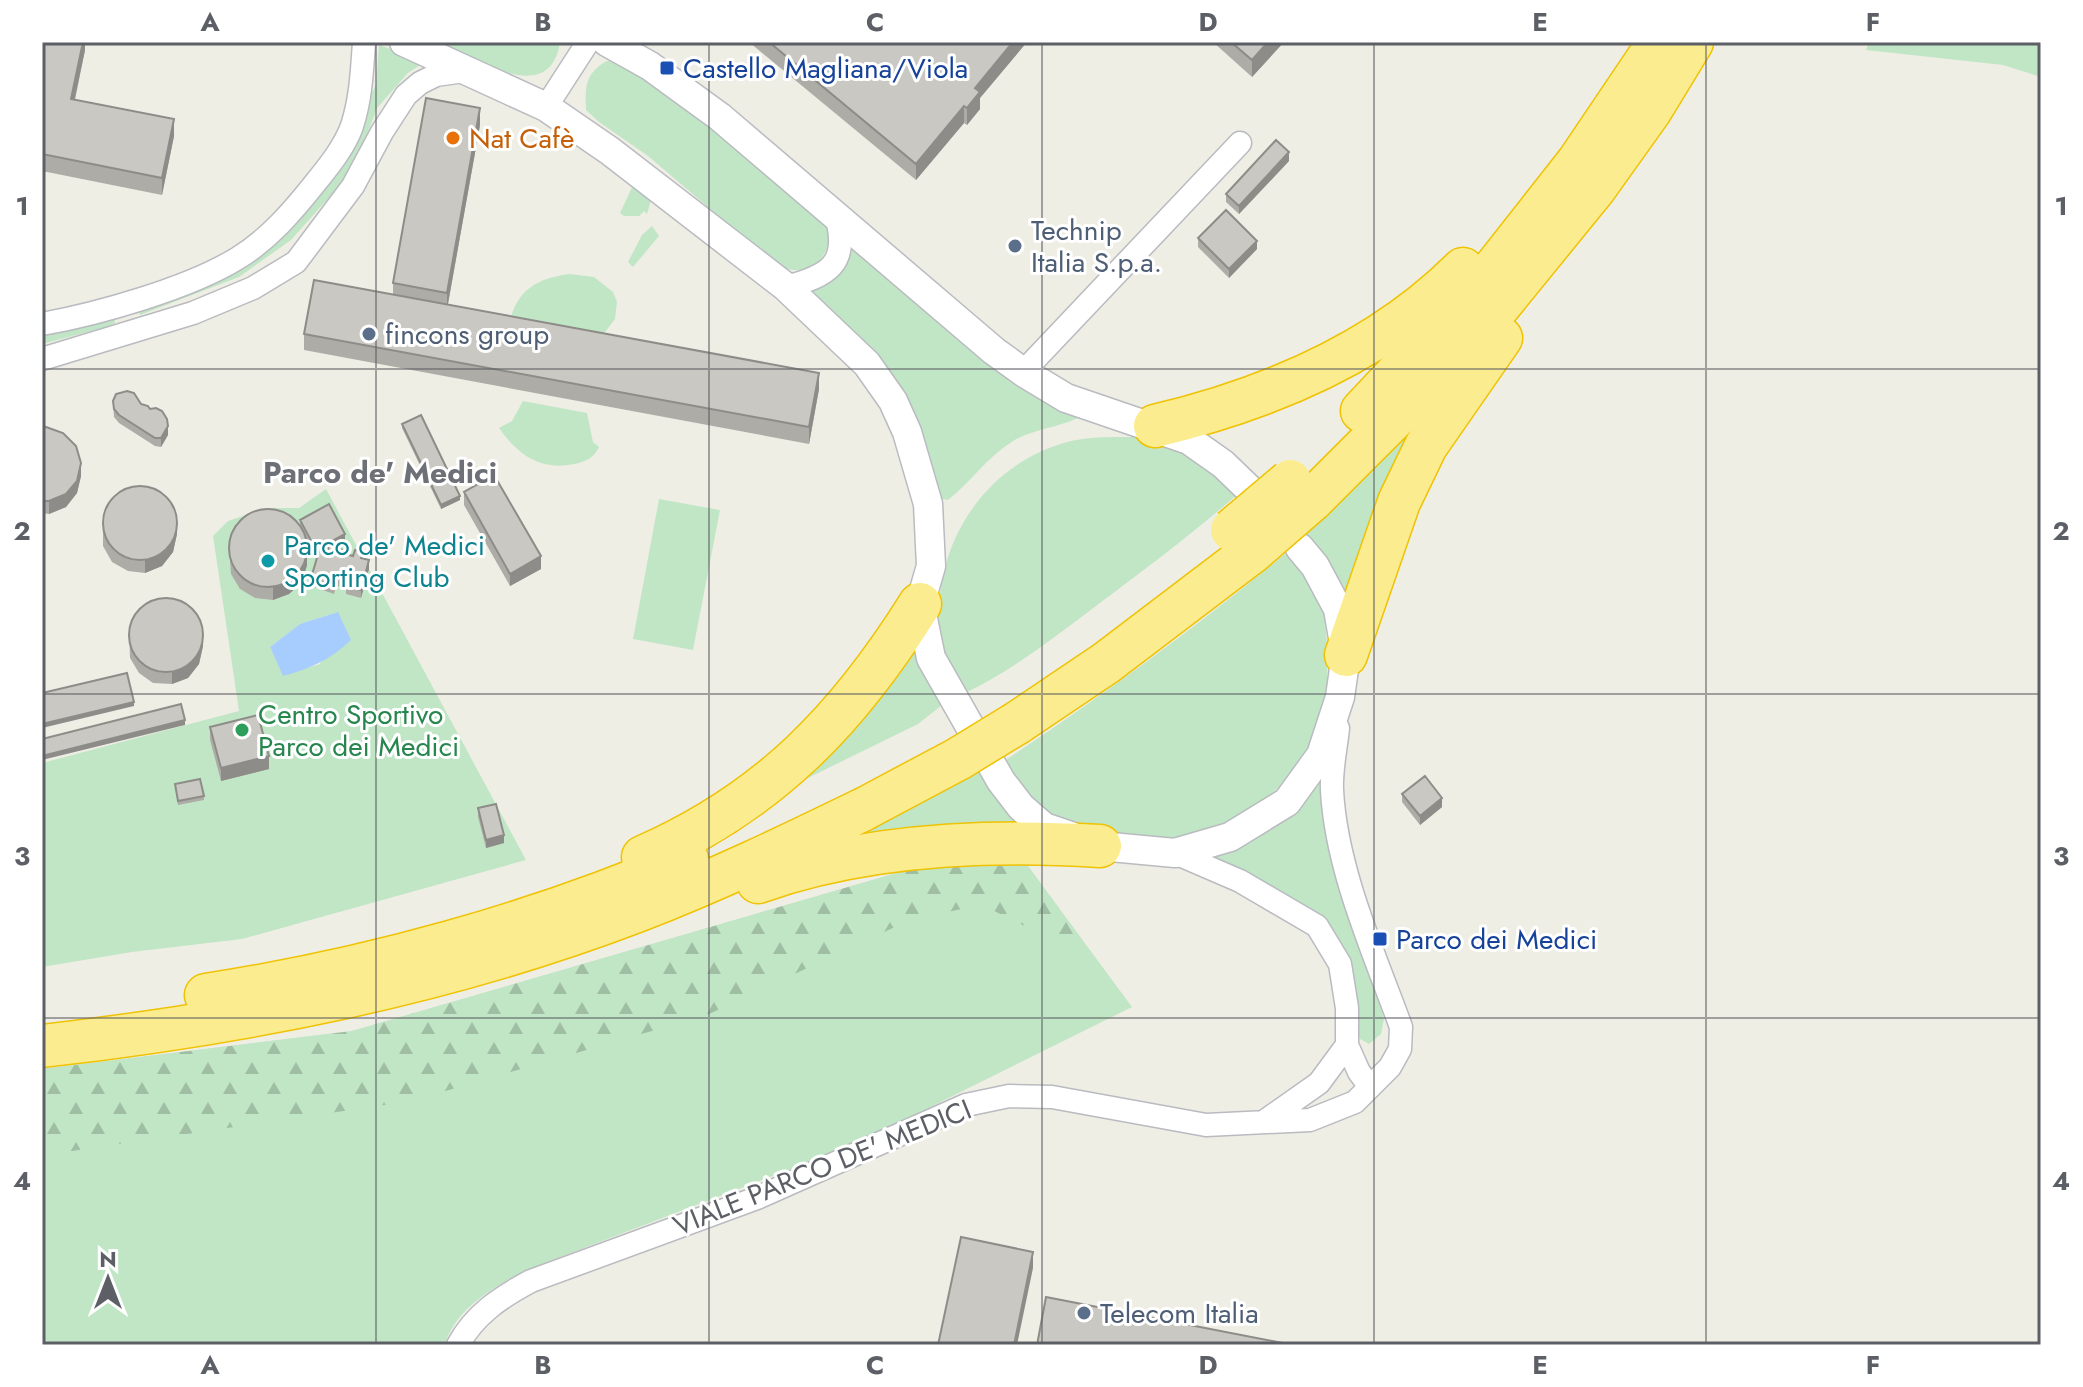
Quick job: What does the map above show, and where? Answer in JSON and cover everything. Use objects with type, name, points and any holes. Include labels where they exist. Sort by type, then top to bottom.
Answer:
[{"type":"highway","points":[[1346,655],[1399,502],[1426,446],[1578,227],[1586,175],[1659,42]]},
{"type":"highway","points":[[42,1046],[272,1013],[385,988],[521,951],[638,911],[774,853],[858,796],[1008,712],[1087,642],[1166,584],[1242,541],[1301,490],[1338,437],[1650,111],[1692,42]]},
{"type":"highway","points":[[1144,425],[1211,413],[1257,398],[1310,376],[1370,343],[1419,308],[1459,273],[1540,188],[1586,175]]},
{"type":"highway","points":[[545,913],[575,889],[719,818],[777,777],[826,732],[865,685],[925,585]]},
{"type":"highway","points":[[42,1018],[261,985],[361,964],[545,913],[664,869],[758,829],[858,796]]},
{"type":"highway","points":[[638,911],[676,910],[787,872],[862,857],[988,844],[1100,846]]},
{"type":"street","points":[[42,324],[74,318],[182,285],[238,258],[286,220],[327,169],[351,130],[361,94],[364,42]]},
{"type":"street","points":[[404,42],[546,107],[610,151],[786,287],[867,364],[893,401],[907,432],[928,504],[925,585],[931,658],[1001,781],[1021,807],[1044,827],[1100,846],[1175,853],[1240,881],[1317,926],[1340,964],[1347,1008],[1347,1045],[1359,1072],[1370,1087]]},
{"type":"street","points":[[546,107],[588,42]]},
{"type":"street","points":[[607,42],[650,66],[720,117],[994,351],[1023,372],[1066,398],[1189,440],[1223,464],[1250,490]]},
{"type":"street","points":[[42,359],[193,313],[240,294],[296,262],[353,186],[406,95],[436,75],[464,71]]},
{"type":"street","points":[[1023,372],[1240,143]]},
{"type":"street","points":[[786,287],[815,279],[832,269],[840,251],[841,235],[836,216]]},
{"type":"street","points":[[121,304],[131,334]]},
{"type":"street","points":[[1175,853],[1230,837],[1287,802],[1321,755],[1340,697],[1346,655],[1338,609],[1315,566],[1300,548]]},
{"type":"street","name":"VIALE PARCO DE' MEDICI","points":[[458,1345],[469,1325],[500,1298],[531,1281],[757,1198],[966,1105],[1009,1096],[1052,1097],[1206,1125],[1239,1125],[1310,1120],[1355,1102],[1390,1067],[1400,1049],[1401,1027],[1353,890],[1337,834],[1332,787],[1340,697]]},
{"type":"street","name":"VIALE PARCO DE' MEDICI","points":[[1265,1121],[1319,1083],[1347,1045]]},
{"type":"green space","points":[[440,42],[560,42],[553,62],[542,73],[527,76],[491,67]]},
{"type":"green space","points":[[1869,42],[2026,42],[2041,45],[2041,77],[2003,65],[1866,50]]},
{"type":"green space","points":[[379,45],[426,61],[408,73],[377,108],[365,140],[340,185],[291,240],[239,277],[140,315],[137,305],[240,264],[326,181],[376,85]]},
{"type":"green space","points":[[607,61],[623,61],[690,103],[829,227],[826,250],[815,265],[797,270],[775,264],[648,156],[586,110],[586,88],[590,76]]},
{"type":"green space","points":[[634,183],[651,200],[647,214],[644,211],[639,216],[624,216],[620,213]]},
{"type":"green space","points":[[652,226],[659,236],[633,267],[628,262],[642,235]]},
{"type":"green space","points":[[853,248],[1079,415],[1078,418],[1013,441],[995,454],[948,500],[938,498],[927,448],[899,386],[873,352],[810,291],[838,276]]},
{"type":"green space","points":[[570,274],[594,277],[613,292],[617,302],[615,319],[599,340],[509,325],[517,303],[530,288],[548,279]]},
{"type":"green space","points":[[114,314],[115,323],[106,327],[42,344],[42,331]]},
{"type":"green space","points":[[523,401],[587,413],[593,442],[599,447],[597,451],[585,461],[562,466],[540,463],[522,453],[499,428],[512,421]]},
{"type":"green space","points":[[1422,419],[1348,601],[1323,555],[1305,534]]},
{"type":"green space","points":[[1138,437],[1173,444],[1240,492],[1048,642],[963,694],[942,643],[940,594],[946,563],[972,509],[991,486],[1041,451],[1079,439]]},
{"type":"green space","points":[[326,489],[526,860],[242,939],[42,967],[42,763],[239,711],[213,536],[228,521],[266,508],[299,508]],"holes":[[[307,565],[296,586],[281,597],[262,598],[240,589]],[[338,612],[320,664],[283,675],[270,647],[300,624]]]},
{"type":"green space","points":[[659,499],[720,510],[693,650],[633,639]]},
{"type":"green space","points":[[1291,549],[1313,580],[1321,601],[1327,638],[1327,693],[1318,729],[1301,760],[1279,788],[1251,810],[1220,826],[1186,837],[1151,840],[1115,837],[1077,827],[1057,819],[1037,804],[1004,761],[1150,659]]},
{"type":"green space","points":[[911,646],[946,702],[918,724],[765,799]]},
{"type":"green space","points":[[987,767],[1033,830],[854,841],[850,834]]},
{"type":"green space","points":[[1323,772],[1384,1019],[1381,1034],[1369,1044],[1360,1039],[1353,1025],[1321,922],[1297,901],[1210,856]]},
{"type":"green space","points":[[1025,862],[1132,1007],[854,1145],[521,1273],[494,1288],[469,1308],[450,1331],[445,1345],[42,1345],[42,1069],[352,1031],[907,870]]},
{"type":"green space","points":[[1025,862],[1083,941],[1070,961],[1033,930],[982,905],[912,919],[707,1015],[411,1101],[42,1153],[42,1069],[352,1031],[907,870]]},
{"type":"water","points":[[338,612],[351,640],[320,662],[283,676],[270,647],[300,624]]},
{"type":"building","points":[[42,42],[83,42],[71,99],[174,119],[162,178],[42,154]]},
{"type":"building","points":[[769,42],[1013,42],[975,88],[980,92],[967,108],[964,106],[916,164]]},
{"type":"building","points":[[1231,42],[1268,42],[1252,60]]},
{"type":"building","points":[[426,98],[480,108],[447,293],[393,283]]},
{"type":"building","points":[[1276,140],[1289,152],[1239,206],[1226,194]]},
{"type":"building","points":[[1226,210],[1257,241],[1229,269],[1198,238]]},
{"type":"building","points":[[314,280],[819,373],[809,427],[304,334]]},
{"type":"building","points":[[134,393],[141,404],[162,411],[168,426],[161,438],[155,438],[114,409],[116,394]]},
{"type":"building","points":[[421,415],[460,496],[441,505],[402,424]]},
{"type":"building","points":[[42,428],[63,433],[76,446],[81,463],[77,481],[66,494],[42,501]]},
{"type":"building","points":[[494,475],[541,556],[510,574],[464,492]]},
{"type":"building","points":[[140,486],[154,489],[166,497],[174,509],[177,523],[174,537],[166,549],[154,557],[140,560],[126,557],[114,549],[106,537],[103,523],[106,509],[114,497],[126,489]]},
{"type":"building","points":[[329,504],[345,534],[316,550],[300,520]]},
{"type":"building","name":"Parco de' Medici Sporting Club","points":[[268,509],[283,512],[295,521],[304,533],[307,548],[304,563],[295,575],[283,584],[268,587],[253,584],[241,575],[232,563],[229,548],[232,533],[241,521],[253,512]]},
{"type":"building","points":[[329,546],[353,556],[355,550],[363,552],[361,558],[369,560],[361,590],[346,586],[348,580],[336,577],[334,586],[311,578],[319,551],[327,553]]},
{"type":"building","points":[[166,598],[180,601],[192,609],[200,621],[203,635],[200,649],[192,661],[180,669],[166,672],[152,669],[140,661],[132,649],[129,635],[132,621],[140,609],[152,601]]},
{"type":"building","points":[[127,673],[134,702],[42,724],[42,693]]},
{"type":"building","points":[[181,704],[185,720],[42,756],[42,739]]},
{"type":"building","points":[[258,715],[269,756],[221,768],[210,727]]},
{"type":"building","points":[[1425,776],[1442,798],[1420,816],[1402,794]]},
{"type":"building","points":[[200,779],[204,796],[178,801],[175,784]]},
{"type":"building","points":[[496,804],[504,835],[486,840],[478,808]]},
{"type":"building","points":[[961,1237],[1033,1252],[1014,1345],[938,1345]]},
{"type":"building","points":[[1046,1297],[1293,1345],[1037,1345]]},
{"type":"place","name":"Castello Magliana/Viola","points":[[667,68]]},
{"type":"place","name":"Nat Cafè","points":[[453,138]]},
{"type":"place","name":"Technip Italia S.p.a.","points":[[1015,246]]},
{"type":"place","name":"fincons group","points":[[369,334]]},
{"type":"place","name":"Parco de' Medici Sporting Club","points":[[268,561]]},
{"type":"place","name":"Centro Sportivo Parco dei Medici","points":[[242,730]]},
{"type":"place","name":"Parco dei Medici","points":[[1380,939]]},
{"type":"place","name":"Telecom Italia","points":[[1084,1313]]},
{"type":"district","name":"Parco de' Medici","points":[[380,473]]}]
